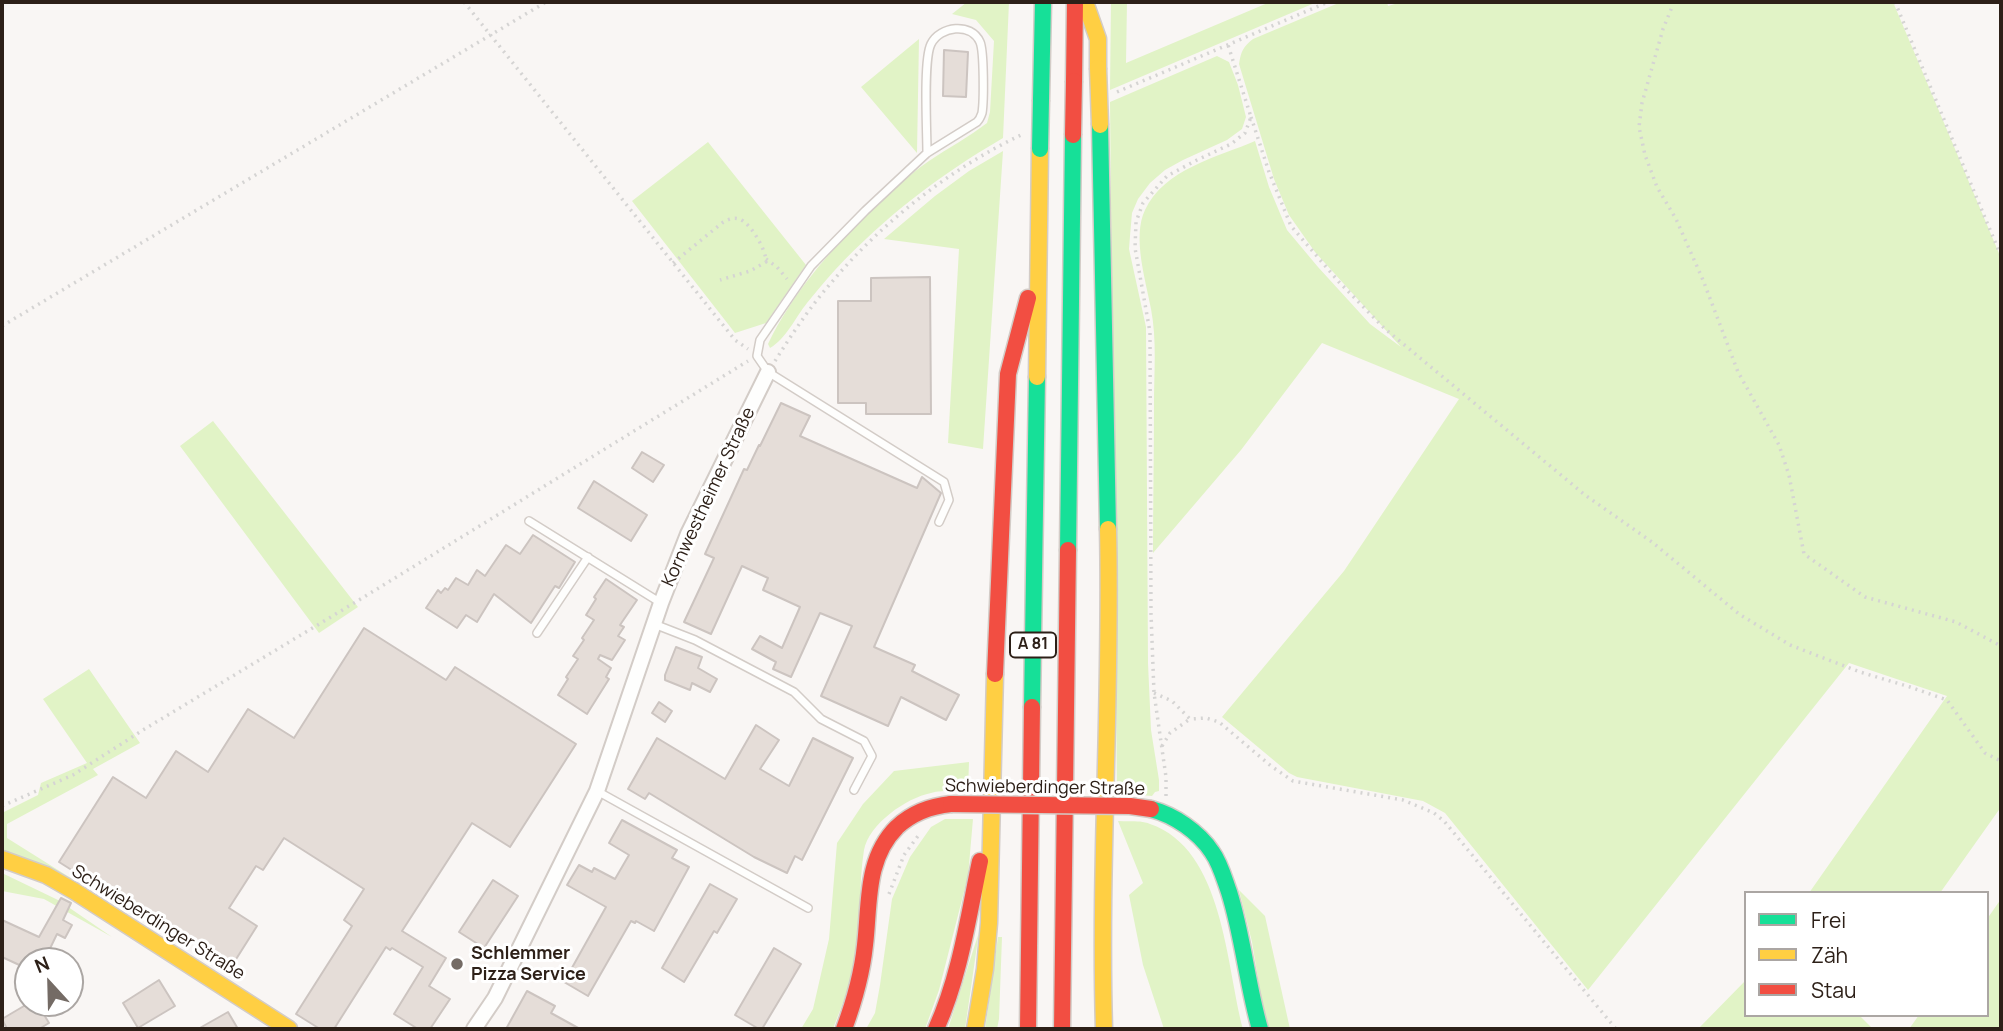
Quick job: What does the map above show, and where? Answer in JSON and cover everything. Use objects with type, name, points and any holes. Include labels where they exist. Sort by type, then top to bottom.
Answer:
[{"type":"main road","name":"A 81","points":[[1028,1029],[1042,2]]},
{"type":"main road","name":"A 81","points":[[1062,1029],[1075,2]]},
{"type":"main road","points":[[1085,2],[1098,39],[1110,611],[1102,956],[1104,1029]]},
{"type":"main road","points":[[975,1029],[989,923],[995,671],[1008,374],[1038,260]]},
{"type":"main road","name":"Schwieberdinger Straße","points":[[844,1029],[854,1004],[865,945],[873,866],[882,845],[893,830],[907,819],[925,809],[951,804],[1130,806],[1158,810],[1202,839],[1220,866],[1231,898],[1259,1029]]},
{"type":"main road","points":[[936,1029],[947,1004],[960,959],[977,869],[993,816]]},
{"type":"main road","name":"Schwieberdinger Straße","points":[[2,859],[46,875],[74,891],[289,1029]]},
{"type":"street","name":"Kornwestheimer Straße","points":[[474,1029],[495,998],[597,791],[661,603],[688,534],[768,372]]},
{"type":"lane","points":[[928,153],[927,58],[931,43],[947,30],[962,29],[973,32],[981,43],[982,115],[977,122],[928,153],[811,266],[760,340],[757,356],[768,372],[944,482],[949,500],[939,522]]},
{"type":"lane","points":[[529,521],[661,603]]},
{"type":"lane","points":[[537,633],[588,556]]},
{"type":"lane","points":[[654,624],[695,640],[794,692],[821,719],[864,741],[872,756],[853,790]]},
{"type":"lane","points":[[597,791],[808,908]]},
{"type":"path","points":[[2,806],[73,775],[757,356],[735,340],[464,2]]},
{"type":"path","points":[[2,326],[546,2]]},
{"type":"path","points":[[1672,2],[1642,103],[1639,127],[1643,146],[1657,187],[1676,219],[1703,280],[1738,372],[1779,445],[1789,475],[1804,554],[1865,597],[1956,622],[2001,646]]},
{"type":"path","points":[[1895,2],[2001,256]]},
{"type":"path","points":[[1228,45],[1269,172],[1290,226],[1384,328],[1585,495],[1652,542],[1739,614],[1790,645],[1947,701],[1985,753],[2001,761]]},
{"type":"path","points":[[1158,810],[1166,777],[1154,693],[1150,332],[1135,248],[1136,222],[1143,203],[1167,176],[1196,159],[1231,144],[1245,133],[1251,117]]},
{"type":"path","points":[[673,263],[722,223],[738,218],[762,245],[766,258],[795,289]]},
{"type":"path","points":[[720,280],[750,271],[766,262],[766,258]]},
{"type":"path","points":[[1154,693],[1172,701],[1190,719]]},
{"type":"path","points":[[1161,747],[1170,733],[1190,719],[1206,718],[1219,722],[1271,766],[1293,780],[1403,800],[1434,813],[1615,1029]]},
{"type":"path","points":[[888,900],[904,855],[922,831]]},
{"type":"green space","points":[[967,2],[1009,2],[1003,138],[935,182],[854,250],[807,303],[786,334],[770,348],[768,344],[788,308],[853,228],[913,173],[987,123],[994,41],[976,20],[952,14]]},
{"type":"green space","points":[[1111,2],[1127,2],[1126,63],[1270,2],[1317,2],[1110,90]]},
{"type":"green space","points":[[1341,2],[1387,2],[1388,6],[1402,2],[1893,2],[2001,258],[2001,807],[1941,891],[1810,891],[1947,696],[1849,663],[1588,990],[1445,813],[1423,801],[1297,777],[1222,717],[1344,571],[1459,399],[1322,343],[1241,450],[1153,553],[1155,345],[1141,259],[1140,233],[1145,210],[1165,184],[1193,166],[1255,141],[1269,187],[1287,230],[1370,324],[1401,347],[1315,252],[1289,215],[1274,179],[1239,64],[1243,50],[1253,39]]},
{"type":"green space","points":[[919,39],[917,153],[861,87]]},
{"type":"green space","points":[[1217,56],[1229,62],[1238,85],[1246,117],[1242,129],[1227,140],[1165,170],[1150,183],[1132,213],[1129,249],[1146,327],[1148,663],[1151,730],[1159,791],[1152,796],[1117,793],[1110,102]]},
{"type":"green space","points":[[708,142],[806,265],[766,323],[735,333],[632,201]]},
{"type":"green space","points":[[1003,151],[983,449],[948,443],[959,249],[884,239],[935,196]]},
{"type":"green space","points":[[213,421],[358,607],[319,633],[180,446]]},
{"type":"green space","points":[[89,669],[140,743],[93,769],[98,775],[7,824],[7,838],[74,880],[2,850],[2,813],[38,795],[41,783],[87,763],[43,699]]},
{"type":"green space","points":[[969,762],[968,791],[939,791],[911,800],[881,822],[867,840],[861,878],[857,949],[842,1005],[833,1029],[801,1029],[813,1009],[829,939],[837,843],[863,804],[894,771]]},
{"type":"green space","points":[[945,819],[973,819],[968,876],[939,990],[925,1029],[866,1029],[875,1013],[892,899],[910,857],[931,827]]},
{"type":"green space","points":[[1118,821],[1150,824],[1175,837],[1193,858],[1207,883],[1218,912],[1243,1029],[1164,1029],[1143,965],[1129,895],[1143,883]]},
{"type":"green space","points":[[2,873],[58,900],[112,937],[44,899],[2,891]]},
{"type":"green space","points":[[1239,890],[1265,916],[1290,1029],[1269,1029]]},
{"type":"green space","points":[[2001,899],[2001,1029],[1909,1029],[1918,1017],[1989,1017],[1989,916]]},
{"type":"green space","points":[[979,932],[965,1029],[948,1029]]},
{"type":"green space","points":[[998,937],[1002,937],[999,1019],[997,1029],[985,1029]]},
{"type":"green space","points":[[1744,982],[1744,1017],[1861,1017],[1873,1029],[1698,1029]]},
{"type":"building","points":[[944,50],[968,52],[966,97],[943,96]]},
{"type":"building","points":[[930,277],[931,414],[866,414],[866,403],[838,403],[838,301],[871,301],[871,278]]},
{"type":"building","points":[[781,403],[810,416],[800,436],[917,488],[922,477],[941,493],[874,647],[915,665],[912,671],[959,695],[946,720],[901,697],[888,726],[821,696],[852,626],[820,613],[791,677],[773,669],[776,662],[752,649],[760,636],[782,648],[800,607],[763,590],[768,578],[742,566],[711,634],[684,622],[714,558],[705,554],[744,469],[747,470]]},
{"type":"building","points":[[642,452],[664,465],[653,482],[632,468]]},
{"type":"building","points":[[594,481],[647,515],[631,541],[578,508]]},
{"type":"building","points":[[533,535],[575,562],[559,588],[555,586],[531,623],[494,594],[477,622],[466,615],[457,628],[426,608],[438,590],[441,593],[445,588],[448,590],[456,578],[468,585],[477,570],[485,576],[506,545],[520,554]]},
{"type":"building","points":[[606,579],[637,600],[620,625],[624,627],[618,636],[625,640],[612,660],[600,655],[598,659],[611,668],[606,677],[609,679],[587,714],[558,695],[578,659],[573,656],[594,620],[586,615]]},
{"type":"building","points":[[364,628],[446,680],[455,667],[576,744],[510,847],[472,823],[402,931],[446,958],[429,986],[450,999],[430,1029],[418,1029],[394,1014],[423,967],[386,947],[334,1029],[320,1029],[296,1014],[352,926],[344,920],[364,889],[284,838],[263,870],[256,866],[229,908],[257,926],[233,964],[190,937],[187,943],[59,862],[113,777],[146,798],[176,751],[208,772],[248,709],[294,738]]},
{"type":"building","points":[[676,647],[702,657],[698,668],[717,679],[710,692],[692,683],[690,690],[665,680]]},
{"type":"building","points":[[659,702],[672,711],[665,722],[652,713]]},
{"type":"building","points":[[756,725],[779,740],[760,769],[789,786],[813,738],[853,758],[802,860],[795,856],[787,873],[754,857],[649,793],[645,799],[628,789],[657,738],[725,779]]},
{"type":"building","points":[[622,820],[677,850],[672,858],[689,867],[654,931],[631,921],[588,996],[564,982],[606,907],[567,885],[579,865],[592,872],[594,868],[615,879],[629,855],[609,843]]},
{"type":"building","points":[[493,880],[518,896],[484,948],[459,932]]},
{"type":"building","points":[[710,884],[737,899],[717,933],[714,931],[684,982],[662,968]]},
{"type":"building","points":[[61,898],[71,903],[63,920],[72,925],[65,938],[57,934],[51,947],[14,947],[14,963],[2,957],[2,920],[39,937]]},
{"type":"building","points":[[774,948],[801,964],[762,1029],[759,1029],[735,1015]]},
{"type":"building","points":[[159,980],[175,1006],[138,1028],[123,1003]]},
{"type":"building","points":[[527,991],[555,1006],[551,1013],[580,1029],[506,1029]]},
{"type":"building","points":[[14,1012],[14,1017],[45,1017],[49,1023],[39,1029],[7,1029],[2,1019]]},
{"type":"building","points":[[228,1012],[238,1029],[198,1029]]},
{"type":"traffic: fast","points":[[1041,100],[1043,2]]},
{"type":"traffic: fast","points":[[1040,149],[1041,100]]},
{"type":"traffic: fast","points":[[1100,125],[1108,529]]},
{"type":"traffic: fast","points":[[1068,550],[1073,135]]},
{"type":"traffic: fast","points":[[1032,707],[1037,377]]},
{"type":"traffic: fast","points":[[1151,809],[1168,815],[1193,831],[1207,845],[1217,861],[1234,909],[1260,1029]]},
{"type":"traffic: slow","points":[[1085,2],[1098,39],[1098,68]]},
{"type":"traffic: slow","points":[[1098,68],[1100,125]]},
{"type":"traffic: slow","points":[[1037,377],[1040,149]]},
{"type":"traffic: slow","points":[[1104,1029],[1108,529]]},
{"type":"traffic: slow","points":[[975,1029],[989,923],[995,674]]},
{"type":"traffic: slow","points":[[2,859],[46,875],[74,891],[289,1029]]},
{"type":"traffic: jam","points":[[1074,81],[1075,2]]},
{"type":"traffic: jam","points":[[1073,135],[1074,81]]},
{"type":"traffic: jam","points":[[995,674],[1008,374],[1028,298]]},
{"type":"traffic: jam","points":[[1062,1029],[1068,550]]},
{"type":"traffic: jam","points":[[1028,1029],[1032,707]]},
{"type":"traffic: jam","points":[[844,1029],[862,967],[871,883],[879,853],[897,827],[909,818],[929,808],[951,804]]},
{"type":"traffic: jam","points":[[951,804],[1130,806],[1151,809]]},
{"type":"traffic: jam","points":[[936,1029],[957,968],[980,861]]},
{"type":"place","name":"Schlemmer Pizza Service","points":[[457,964]]}]
